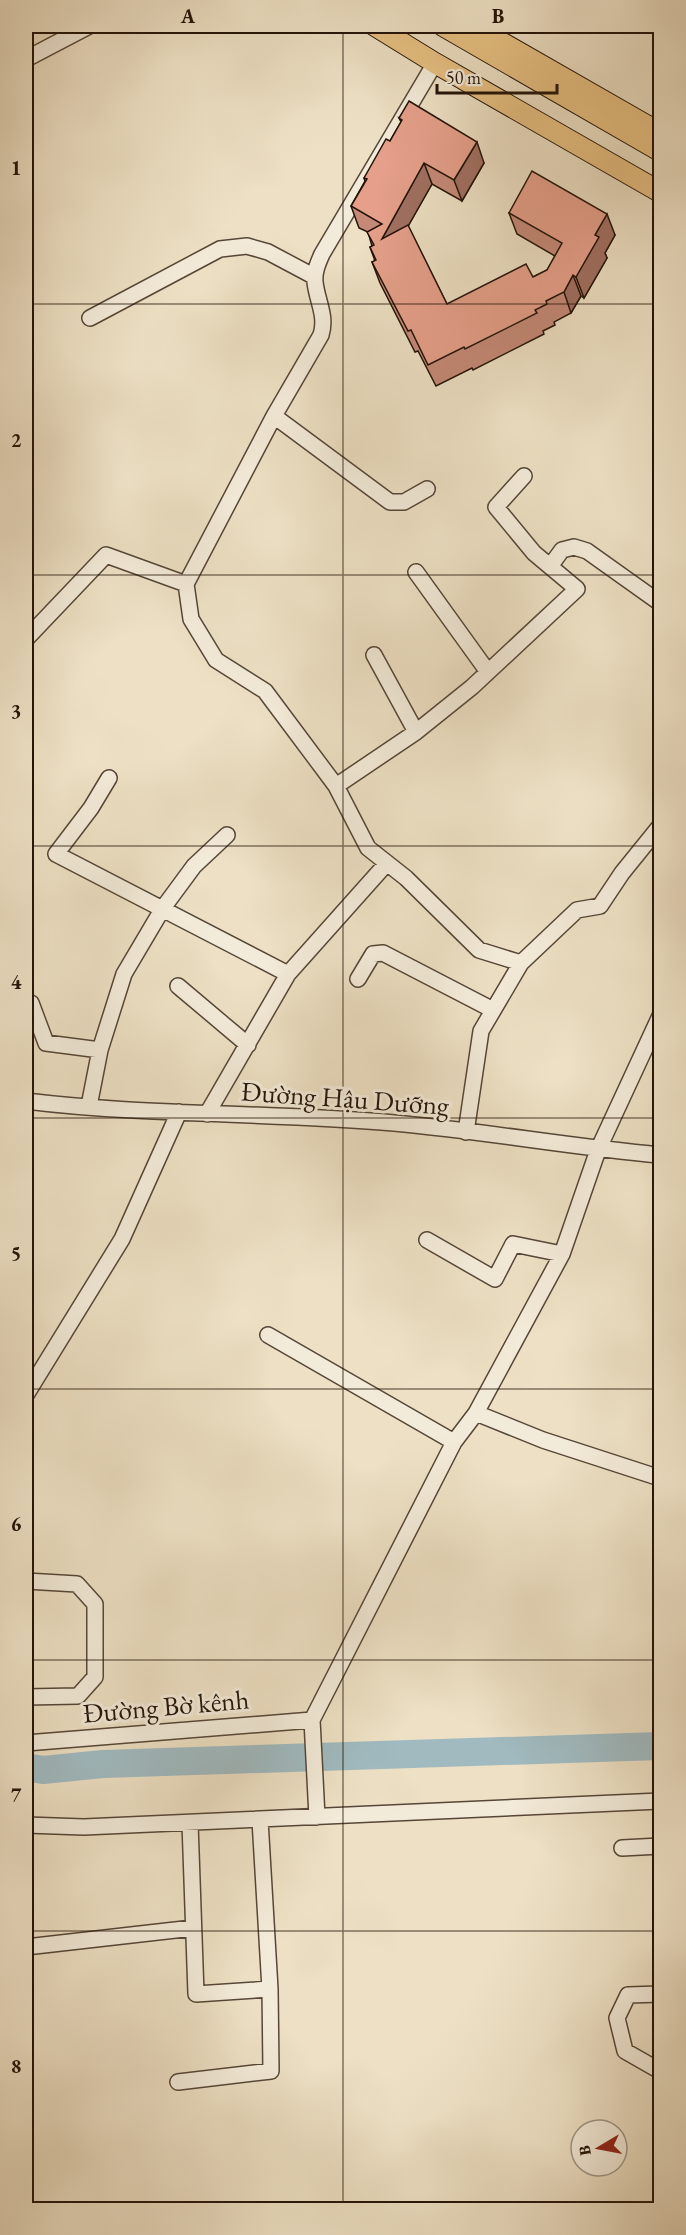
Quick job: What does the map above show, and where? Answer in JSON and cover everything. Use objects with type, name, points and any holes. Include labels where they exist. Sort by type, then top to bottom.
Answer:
[{"type":"main road","points":[[375,26],[660,192]]},
{"type":"main road","points":[[443,26],[660,151]]},
{"type":"main road","points":[[473,26],[660,133]]},
{"type":"street","points":[[26,59],[89,26]]},
{"type":"street","points":[[435,63],[322,254],[315,271],[324,324],[321,335],[274,416],[186,584],[191,619],[216,660],[265,691],[336,786],[368,848],[406,878],[479,950],[521,963]]},
{"type":"street","points":[[90,318],[220,249],[247,246],[268,252],[315,277]]},
{"type":"street","points":[[274,416],[390,502],[404,502],[427,489]]},
{"type":"street","points":[[336,786],[416,732],[488,672],[577,589],[534,553],[496,507],[524,476]]},
{"type":"street","points":[[551,565],[562,550],[574,547],[587,551],[660,603]]},
{"type":"street","points":[[26,639],[106,555],[186,584]]},
{"type":"street","points":[[416,572],[488,672]]},
{"type":"street","points":[[374,655],[416,732]]},
{"type":"street","points":[[109,778],[91,808],[56,854],[288,974]]},
{"type":"street","points":[[466,1132],[481,1031],[521,963],[577,910],[600,906],[622,873],[660,826]]},
{"type":"street","points":[[89,1106],[100,1050],[124,974],[163,908],[194,866],[226,835]]},
{"type":"street","points":[[207,1114],[288,974],[387,863]]},
{"type":"street","points":[[358,979],[374,954],[383,952],[493,1010]]},
{"type":"street","points":[[178,986],[248,1045]]},
{"type":"street","points":[[26,1001],[31,1003],[46,1043],[100,1050]]},
{"type":"street","points":[[317,1817],[312,1720],[454,1442],[476,1413],[562,1254],[598,1150],[660,1016]]},
{"type":"street","name":"Đường Hậu Dưỡng","points":[[26,1101],[207,1114],[394,1123],[598,1150],[660,1155]]},
{"type":"street","points":[[26,1395],[122,1239],[179,1112]]},
{"type":"street","points":[[427,1240],[495,1279],[513,1244],[562,1254]]},
{"type":"street","points":[[268,1335],[454,1442]]},
{"type":"street","points":[[476,1413],[543,1440],[660,1478]]},
{"type":"street","points":[[26,1581],[77,1584],[95,1604],[95,1677],[78,1696],[26,1697]]},
{"type":"street","name":"Đường Bờ kênh","points":[[26,1743],[312,1720]]},
{"type":"street","points":[[26,1825],[84,1827],[660,1802]]},
{"type":"street","points":[[178,2082],[271,2072],[270,1989],[260,1820]]},
{"type":"street","points":[[190,1823],[196,1994],[270,1989]]},
{"type":"street","points":[[622,1848],[660,1846]]},
{"type":"street","points":[[26,1947],[193,1928]]},
{"type":"street","points":[[660,1994],[628,1995],[617,2018],[625,2051],[660,2071]]},
{"type":"building","points":[[409,101],[477,142],[454,180],[424,163],[382,239],[408,225],[447,304],[526,264],[533,277],[547,270],[562,243],[509,213],[532,171],[607,214],[595,235],[599,237],[576,277],[573,275],[564,292],[546,301],[547,304],[535,310],[537,313],[428,365],[372,262],[376,260],[370,247],[374,245],[367,232],[382,224],[351,206],[386,139],[390,141],[402,120],[399,118]]},
{"type":"waterway","points":[[26,1767],[43,1770],[103,1764],[660,1746]]}]
